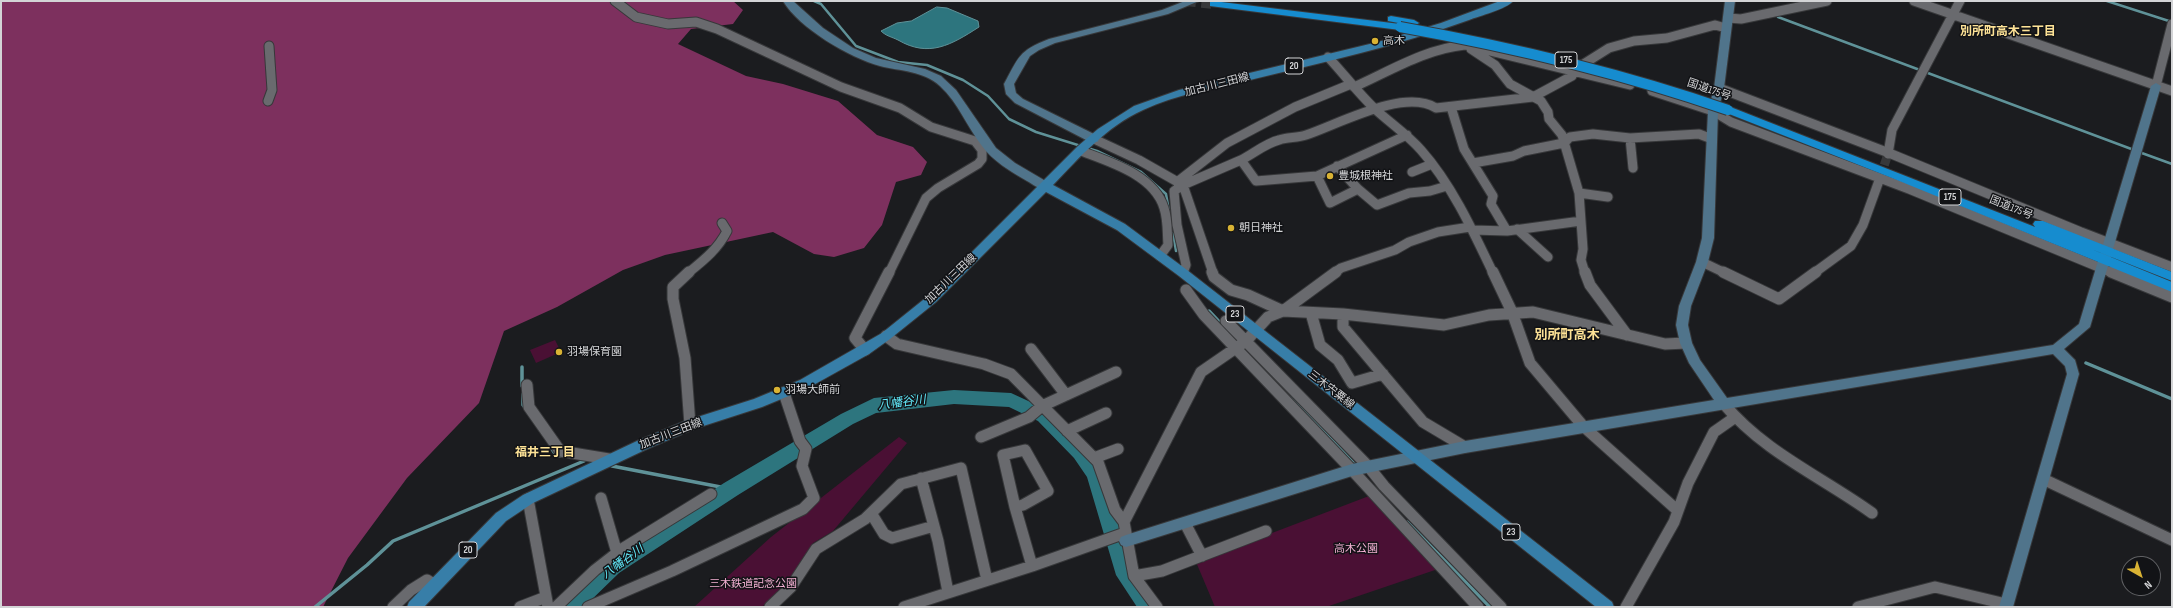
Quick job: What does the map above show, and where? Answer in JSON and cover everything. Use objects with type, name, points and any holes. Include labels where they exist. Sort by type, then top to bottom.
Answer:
[{"type":"highway","name":"国道175号","points":[[1241,1],[1414,23],[1570,54],[1647,75],[1729,106],[1896,175],[2107,256],[2172,277]]},
{"type":"highway","name":"国道175号","points":[[1213,4],[1400,27],[1486,42],[1566,60],[1729,106]]},
{"type":"highway","name":"国道175号","points":[[2107,256],[2172,286]]},
{"type":"main road","name":"加古川三田線","points":[[414,607],[501,517],[528,500],[609,459],[690,425],[784,393],[825,373],[886,336],[932,299],[1086,146],[1118,119],[1138,108],[1164,98],[1404,39],[1452,24],[1508,1]]},
{"type":"main road","name":"三木宍粟線","points":[[1045,186],[1121,227],[1183,273],[1607,607]]},
{"type":"street","points":[[615,1],[636,16],[668,24],[696,22],[717,29],[841,87],[900,108],[931,127],[964,137],[977,143],[982,150],[982,159],[978,164],[938,188],[926,198],[918,211],[880,291],[854,338],[865,350]]},
{"type":"street","points":[[788,1],[791,6],[827,37],[850,51],[871,60],[922,72],[938,79],[951,92],[977,131],[992,150],[1010,167],[1045,186]]},
{"type":"street","points":[[1160,256],[1168,245],[1164,207],[1155,191],[1145,182],[1086,146],[1019,101],[1011,94],[1009,84],[1026,54],[1052,42],[1165,12],[1194,1]]},
{"type":"street","points":[[1730,1],[1719,88],[1713,111],[1708,238],[1702,262],[1685,306],[1682,325],[1686,343],[1695,363],[1734,418],[1777,452],[1847,494],[1872,513]]},
{"type":"street","points":[[1180,184],[1241,160],[1278,140],[1305,135],[1394,103],[1428,103],[1436,108],[1533,97],[1572,76],[1574,70],[1610,48],[1634,41],[1666,38],[1714,25],[1827,1]]},
{"type":"street","points":[[1914,1],[2172,92]]},
{"type":"street","points":[[1888,153],[1892,130],[1954,15],[1960,1]]},
{"type":"street","points":[[904,607],[1032,566],[1108,540],[1125,532],[1185,523],[1368,466],[1465,447],[2056,349],[2084,326],[2107,256],[2156,86],[2172,24]]},
{"type":"street","points":[[1450,34],[1495,65],[1510,84],[1541,102],[1548,112],[1549,119],[1562,135],[1579,193],[1581,260],[1590,285],[1627,335]]},
{"type":"street","points":[[1183,273],[1186,265],[1177,225],[1174,192],[1180,184],[1227,143],[1295,107],[1353,86],[1418,58],[1455,45],[1465,45],[1574,70],[1646,89],[1713,111],[1731,122],[1880,178],[2107,256],[2172,267]]},
{"type":"street","points":[[268,46],[272,90],[268,101]]},
{"type":"street","points":[[1328,57],[1375,109],[1407,135],[1432,164],[1447,186],[1472,228],[1512,312],[1530,363],[1585,428],[1677,510]]},
{"type":"street","points":[[1719,88],[1888,153],[2107,256],[2172,297]]},
{"type":"street","points":[[1451,107],[1464,149],[1493,196],[1491,204],[1512,230],[1548,257]]},
{"type":"street","points":[[964,137],[977,131]]},
{"type":"street","points":[[1474,163],[1513,156],[1524,151],[1564,143],[1570,137],[1593,134],[1630,138],[1699,134],[1712,139]]},
{"type":"street","points":[[1241,160],[1256,182],[1317,176],[1407,135]]},
{"type":"street","points":[[1630,138],[1633,168]]},
{"type":"street","points":[[1086,146],[1139,160],[1180,184],[1214,277],[1231,290],[1248,295],[1283,311],[1343,314],[1444,324],[1489,315],[1512,312],[1533,312],[1665,344],[1686,343]]},
{"type":"street","points":[[1412,172],[1432,164]]},
{"type":"street","points":[[1337,166],[1358,189],[1377,205],[1409,193],[1430,191],[1447,186]]},
{"type":"street","points":[[1317,176],[1330,203],[1358,189]]},
{"type":"street","points":[[1702,262],[1779,299],[1851,246],[1863,225],[1880,178]]},
{"type":"street","points":[[1579,193],[1608,197]]},
{"type":"street","points":[[1125,532],[1201,372],[1246,341],[1254,330],[1268,317],[1283,311],[1341,268],[1395,250],[1409,242],[1438,232],[1472,228],[1512,230],[1581,221]]},
{"type":"street","points":[[690,425],[685,358],[673,299],[673,287],[715,251],[723,240],[727,231],[722,223]]},
{"type":"street","points":[[1186,290],[1204,315],[1352,470],[1478,607]]},
{"type":"street","points":[[1311,313],[1320,345],[1338,360],[1352,383],[1383,374]]},
{"type":"street","points":[[1343,314],[1343,327],[1423,422],[1437,432],[1465,447]]},
{"type":"street","points":[[1226,321],[1368,466],[1384,486],[1501,607]]},
{"type":"street","points":[[886,336],[897,344],[984,364],[1011,374],[1098,462],[1125,532],[1134,576],[1156,607]]},
{"type":"street","points":[[1031,349],[1066,395]]},
{"type":"street","points":[[1858,607],[1935,586],[2006,606],[2073,374],[2071,364],[2056,349]]},
{"type":"street","points":[[981,437],[1029,417],[1042,406],[1116,372]]},
{"type":"street","points":[[527,385],[529,408],[560,450],[609,459]]},
{"type":"street","points":[[588,607],[672,571],[803,509],[814,498],[802,466],[803,445],[784,393]]},
{"type":"street","points":[[1067,431],[1106,413]]},
{"type":"street","points":[[1626,607],[1674,522],[1677,510],[1714,432],[1734,418]]},
{"type":"street","points":[[1094,458],[1118,449]]},
{"type":"street","points":[[1015,507],[1023,505],[1048,491],[1025,450],[1003,455],[1015,507],[1032,566]]},
{"type":"street","points":[[770,607],[791,587],[816,549],[865,519],[901,484],[961,468],[987,580]]},
{"type":"street","points":[[921,478],[934,526],[948,592]]},
{"type":"street","points":[[2043,479],[2172,540]]},
{"type":"street","points":[[556,607],[617,553],[711,494]]},
{"type":"street","points":[[601,498],[617,553]]},
{"type":"street","points":[[520,607],[547,602],[528,500]]},
{"type":"street","points":[[871,512],[884,534],[892,538],[934,526]]},
{"type":"street","points":[[1185,523],[1202,556]]},
{"type":"street","points":[[1134,576],[1162,571],[1266,531]]},
{"type":"street","points":[[393,607],[411,590],[427,580],[435,585]]},
{"type":"green space","points":[[555,340],[561,352],[536,363],[530,350]]},
{"type":"green space","name":"三木鉄道記念公園","points":[[899,437],[907,443],[833,531],[813,543],[787,583],[762,607],[694,607],[771,537]]},
{"type":"green space","name":"高木公園","points":[[1369,496],[1438,569],[1326,607],[1215,607],[1196,562]]},
{"type":"shaded area","points":[[1,1],[733,1],[743,10],[733,24],[691,29],[678,44],[746,76],[783,84],[838,101],[877,135],[913,147],[927,162],[921,175],[896,182],[882,225],[864,248],[834,257],[814,254],[773,232],[665,255],[623,270],[557,307],[504,331],[479,403],[407,478],[348,558],[323,607],[1,607]]},
{"type":"water","points":[[937,7],[947,8],[978,21],[979,27],[949,44],[930,49],[909,45],[881,31],[897,23],[911,21]]},
{"type":"waterway","points":[[814,1],[821,4],[856,46],[898,62],[927,65],[963,80],[988,96],[1009,119],[1036,132],[1097,151],[1141,172],[1166,194],[1169,211]]},
{"type":"waterway","points":[[2107,1],[2172,22]]},
{"type":"waterway","points":[[1778,17],[2134,150]]},
{"type":"waterway","points":[[2139,152],[2172,164]]},
{"type":"waterway","points":[[1171,221],[1176,251]]},
{"type":"waterway","points":[[1209,311],[1239,343]]},
{"type":"waterway","points":[[1243,347],[1356,466]]},
{"type":"waterway","points":[[2086,363],[2172,399]]},
{"type":"waterway","points":[[522,367],[522,386]]},
{"type":"waterway","points":[[523,394],[523,405],[526,409]]},
{"type":"waterway","name":"八幡谷川","points":[[570,607],[612,567],[731,489],[847,419],[874,406],[954,397],[1011,400],[1044,416],[1081,452],[1096,474],[1126,575],[1149,607]]},
{"type":"waterway","points":[[550,446],[556,455],[561,456]]},
{"type":"waterway","points":[[315,607],[367,565],[393,541],[584,461]]},
{"type":"waterway","points":[[612,466],[731,489]]},
{"type":"waterway","points":[[1407,522],[1490,607]]},
{"type":"tunnel","points":[[1186,1],[1213,4]]},
{"type":"tunnel","points":[[1880,178],[1888,154]]},
{"type":"place","name":"高木","points":[[1375,41]]},
{"type":"place","name":"豊城根神社","points":[[1330,176]]},
{"type":"place","name":"朝日神社","points":[[1231,228]]},
{"type":"place","name":"羽場保育園","points":[[559,352]]},
{"type":"place","name":"羽場大師前","points":[[777,390]]},
{"type":"district","name":"別所町高木三丁目","points":[[2008,32]]},
{"type":"district","name":"別所町高木","points":[[1567,336]]},
{"type":"district","name":"福井三丁目","points":[[545,453]]}]
